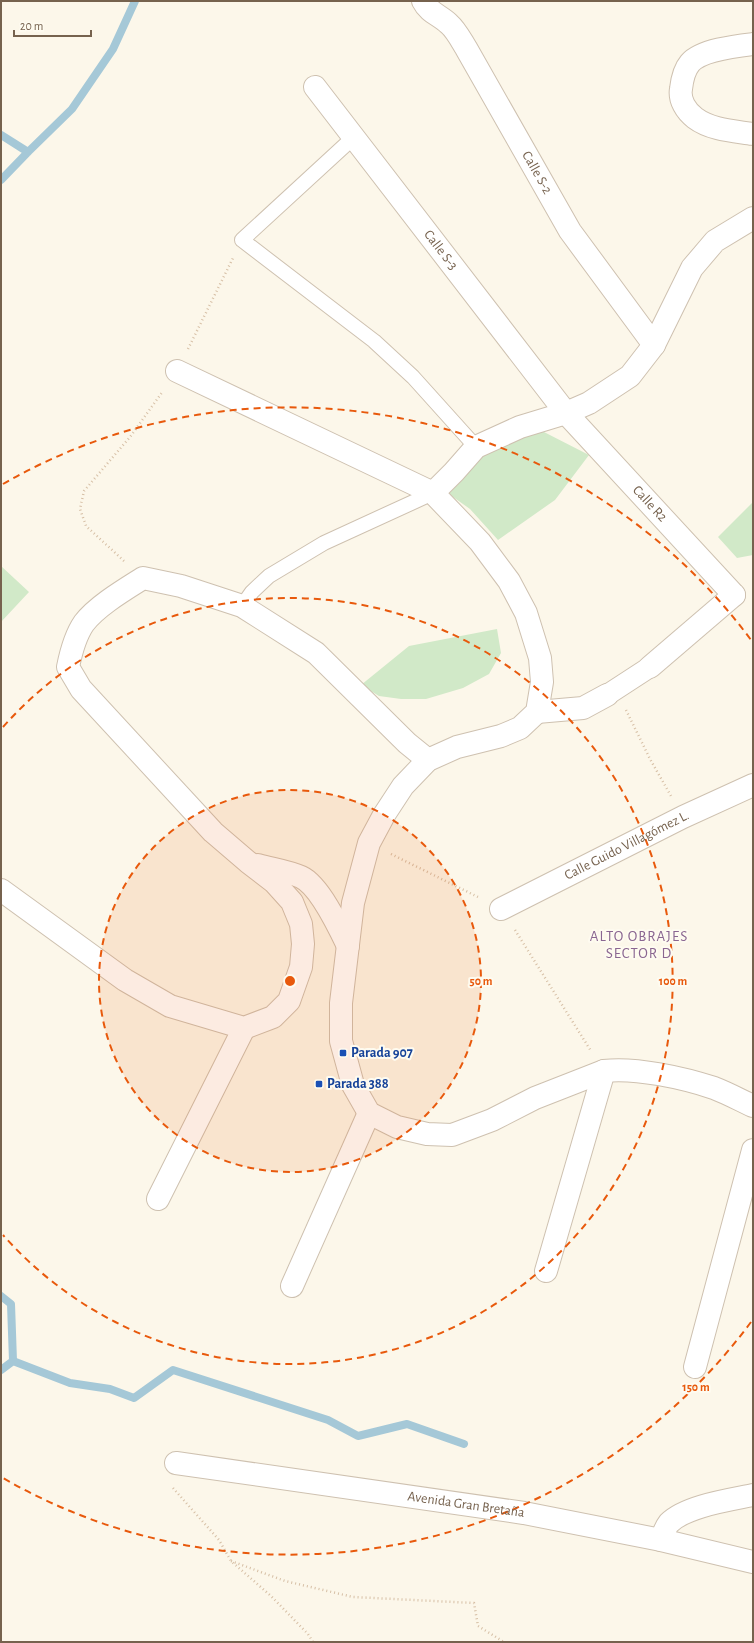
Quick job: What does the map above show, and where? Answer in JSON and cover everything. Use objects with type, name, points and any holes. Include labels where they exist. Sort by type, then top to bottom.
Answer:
[{"type":"street","name":"Calle S-2","points":[[423,1],[425,6],[434,14],[449,23],[466,48],[570,231],[654,345]]},
{"type":"street","points":[[753,44],[705,54],[690,63],[683,76],[680,92],[684,106],[695,118],[715,127],[753,134]]},
{"type":"street","name":"Calle S-3","points":[[315,87],[566,413]]},
{"type":"street","points":[[433,493],[476,447],[520,427],[566,413],[589,403],[630,376],[654,345],[692,268],[715,241],[753,218]]},
{"type":"street","points":[[177,371],[433,493],[480,542],[509,581],[526,613],[540,658],[542,682],[537,712],[520,728],[501,736],[457,747],[428,760],[403,786],[384,815],[369,843],[353,903],[341,1003],[341,1041],[353,1085],[369,1113],[397,1127],[427,1134],[452,1135],[492,1120],[535,1098],[604,1071],[613,1070],[651,1074],[684,1080],[714,1088],[753,1106]]},
{"type":"street","name":"Calle R2","points":[[566,413],[743,596]]},
{"type":"street","points":[[1,890],[125,980],[170,1006],[244,1028],[273,1018],[289,1001],[301,967],[303,944],[301,924],[292,902],[274,882],[213,832],[81,689],[68,667],[72,646],[84,623],[110,600],[143,578],[181,586],[242,606],[316,653],[407,743],[428,760]]},
{"type":"street","points":[[537,712],[583,708],[607,695],[650,667],[743,596]]},
{"type":"street","name":"Calle Guido Villagómez L.","points":[[502,909],[683,817],[753,785]]},
{"type":"street","points":[[248,862],[301,877],[321,898],[333,916],[348,946]]},
{"type":"street","points":[[158,1199],[244,1028]]},
{"type":"street","points":[[546,1271],[604,1071]]},
{"type":"street","points":[[292,1286],[369,1113]]},
{"type":"street","points":[[695,1367],[753,1150]]},
{"type":"street","name":"Avenida Gran Bretaña","points":[[176,1463],[524,1513],[661,1540],[753,1562]]},
{"type":"street","points":[[661,1540],[668,1525],[678,1516],[693,1509],[753,1495]]},
{"type":"lane","points":[[354,137],[242,240],[374,341],[412,377],[476,447]]},
{"type":"lane","points":[[242,606],[252,592],[269,576],[318,546],[433,493]]},
{"type":"path","points":[[143,578],[86,526],[80,509],[84,491],[130,437],[177,371],[242,240]]},
{"type":"path","points":[[607,695],[627,711],[650,759],[683,817]]},
{"type":"path","points":[[369,843],[502,909],[604,1071]]},
{"type":"path","points":[[176,1463],[173,1488],[219,1540],[231,1561],[271,1596],[308,1634],[313,1642]]},
{"type":"path","points":[[231,1561],[285,1581],[353,1596],[474,1603],[478,1626],[504,1642]]},
{"type":"green space","points":[[542,431],[589,455],[555,500],[498,540],[470,509],[446,492],[479,446]]},
{"type":"green space","points":[[753,502],[753,555],[737,558],[718,537]]},
{"type":"green space","points":[[1,566],[29,592],[1,622]]},
{"type":"green space","points":[[497,629],[501,653],[489,674],[463,688],[426,699],[401,699],[379,696],[361,685],[409,646]]},
{"type":"waterway","points":[[1,180],[72,109],[113,49],[135,1]]},
{"type":"waterway","points":[[1,135],[28,152]]},
{"type":"waterway","points":[[1,1296],[11,1304],[13,1361],[70,1383],[110,1389],[134,1398],[173,1370],[328,1420],[358,1436],[407,1424],[464,1444]]},
{"type":"waterway","points":[[1,1370],[13,1361]]},
{"type":"place","name":"Parada 907","points":[[343,1053]]},
{"type":"place","name":"Parada 388","points":[[319,1084]]},
{"type":"district","name":"ALTO OBRAJES SECTOR D","points":[[639,944]]}]
